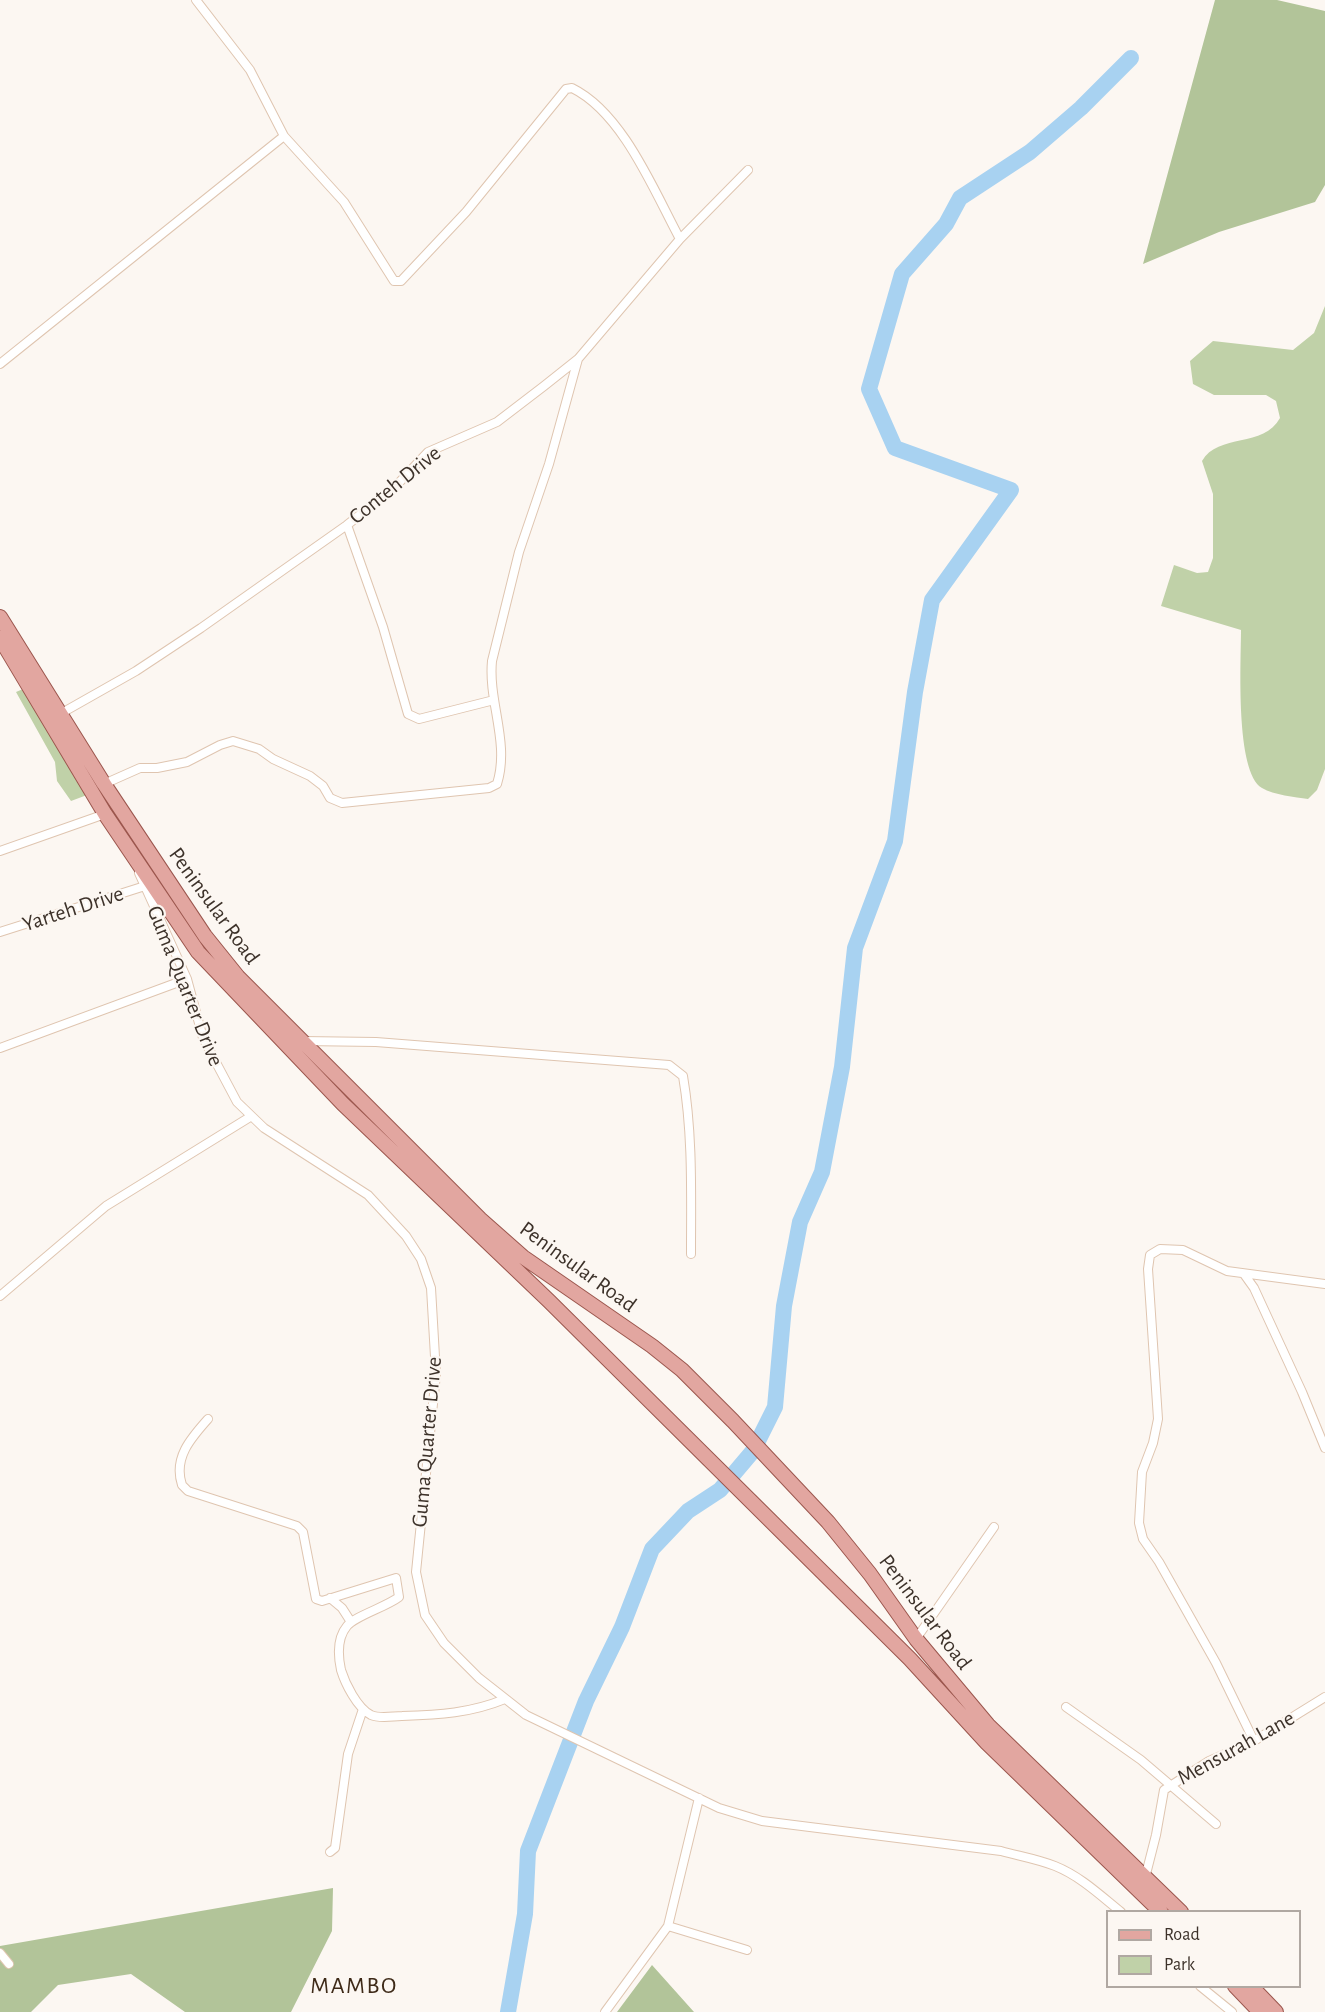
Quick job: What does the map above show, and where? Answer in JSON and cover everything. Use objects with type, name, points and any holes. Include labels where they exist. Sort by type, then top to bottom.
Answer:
[{"type":"main road","name":"Peninsular Road","points":[[0,617],[104,784],[205,936],[238,977],[404,1144],[514,1249],[652,1346],[733,1420],[870,1574],[916,1639],[988,1725],[1180,1910]]},
{"type":"main road","name":"Peninsular Road","points":[[0,638],[105,814],[198,952],[344,1104],[549,1301],[910,1659],[987,1743],[1160,1910]]},
{"type":"main road","points":[[1237,1988],[1260,2012]]},
{"type":"main road","points":[[1253,1988],[1276,2012]]},
{"type":"street","points":[[196,0],[250,70],[284,136],[344,202],[394,281],[401,281],[466,212],[566,89],[572,88],[597,106],[618,129],[680,238]]},
{"type":"street","points":[[0,364],[284,136]]},
{"type":"street","name":"Conteh Drive","points":[[60,714],[136,671],[201,628],[347,525],[394,488],[428,452],[497,422],[578,359],[680,238],[748,170]]},
{"type":"street","points":[[104,784],[140,768],[157,768],[187,762],[220,744],[233,741],[259,749],[273,759],[310,776],[322,786],[330,798],[342,803],[489,788],[497,784],[501,731],[490,679],[497,635],[578,359]]},
{"type":"street","points":[[347,525],[383,627],[408,714],[419,718],[494,700]]},
{"type":"street","points":[[0,851],[105,814]]},
{"type":"street","points":[[138,861],[149,852]]},
{"type":"street","name":"Guma Quarter Drive","points":[[138,861],[137,868],[187,979],[203,1038],[224,1083],[250,1117],[313,1161],[368,1195],[406,1236],[421,1259],[431,1288],[436,1374],[416,1572],[417,1587],[425,1615],[458,1659],[526,1715],[593,1750],[699,1798]]},
{"type":"street","name":"Yarteh Drive","points":[[0,932],[145,886]]},
{"type":"street","points":[[0,1048],[187,979]]},
{"type":"street","points":[[302,1041],[376,1042],[661,1062],[679,1071],[683,1076],[687,1098],[691,1170],[691,1254]]},
{"type":"street","points":[[0,1296],[106,1206],[250,1117]]},
{"type":"street","points":[[1254,1741],[1199,1633],[1159,1562],[1143,1539],[1138,1523],[1142,1472],[1153,1443],[1158,1419],[1148,1269],[1150,1255],[1160,1249],[1183,1250],[1227,1271],[1325,1284]]},
{"type":"street","points":[[1244,1274],[1254,1288],[1325,1448]]},
{"type":"street","points":[[208,1419],[190,1439],[182,1455],[179,1466],[182,1485],[188,1491],[297,1526],[303,1532],[316,1599],[322,1601],[330,1599],[396,1578],[400,1592],[396,1599],[351,1622],[345,1629],[339,1645],[343,1677],[363,1709],[379,1717],[436,1715],[467,1712],[505,1699]]},
{"type":"street","points":[[916,1639],[994,1527]]},
{"type":"street","points":[[330,1599],[342,1608],[351,1622]]},
{"type":"street","name":"Mensurah Lane","points":[[1145,1878],[1164,1790],[1209,1761],[1254,1741],[1325,1697]]},
{"type":"street","points":[[1066,1707],[1141,1760],[1216,1824]]},
{"type":"street","points":[[330,1852],[335,1848],[348,1754],[363,1709]]},
{"type":"street","points":[[605,2012],[668,1926],[699,1798],[719,1808],[762,1821],[1000,1851],[1028,1858],[1056,1866],[1076,1877],[1119,1910]]},
{"type":"street","points":[[668,1926],[747,1950]]},
{"type":"street","points":[[0,1953],[9,1964]]},
{"type":"street","points":[[1202,1988],[1232,2012]]},
{"type":"green space","points":[[1215,0],[1277,0],[1325,11],[1325,185],[1315,202],[1219,232],[1143,264]]},
{"type":"green space","points":[[1325,306],[1325,769],[1317,790],[1308,799],[1267,790],[1253,778],[1247,761],[1241,715],[1241,630],[1161,606],[1174,565],[1197,573],[1208,572],[1213,558],[1213,494],[1202,461],[1209,452],[1219,447],[1263,433],[1273,427],[1280,418],[1276,401],[1266,395],[1214,395],[1193,384],[1190,361],[1213,341],[1293,350],[1314,333]]},
{"type":"green space","points":[[30,686],[95,792],[71,801],[57,781],[55,762],[16,692]]},
{"type":"green space","points":[[333,1888],[332,1931],[291,2012],[185,2012],[131,1974],[58,1985],[31,2012],[0,2012],[0,1946]]},
{"type":"green space","points":[[652,1965],[694,2012],[617,2012]]},
{"type":"waterway","points":[[508,2012],[525,1914],[528,1851],[586,1701],[622,1627],[652,1549],[688,1511],[720,1490],[753,1451],[775,1407],[784,1306],[800,1222],[822,1172],[842,1067],[855,948],[895,841],[915,692],[932,600],[1011,490],[895,448],[869,389],[902,274],[946,224],[960,198],[1030,152],[1081,108],[1131,58]]},
{"type":"district","name":"MAMBO","points":[[354,1986]]}]
